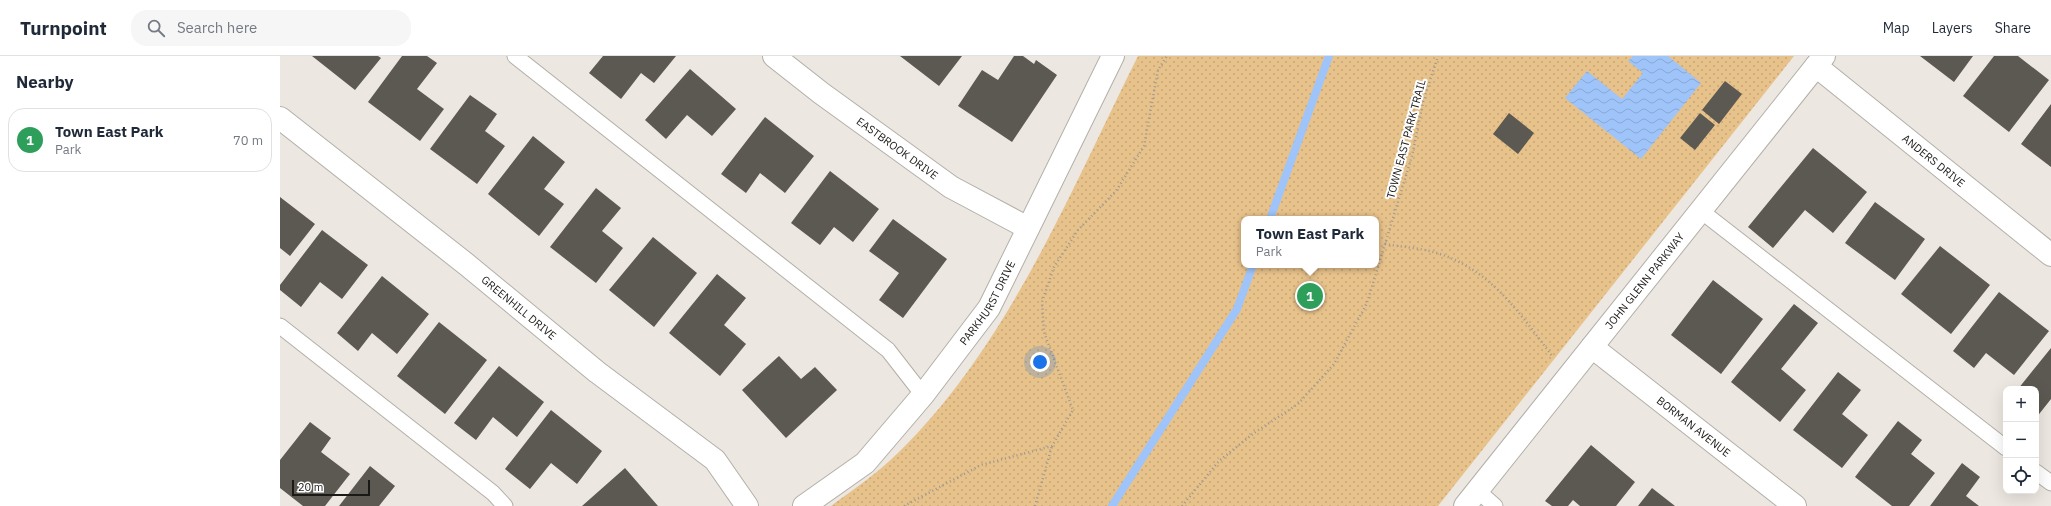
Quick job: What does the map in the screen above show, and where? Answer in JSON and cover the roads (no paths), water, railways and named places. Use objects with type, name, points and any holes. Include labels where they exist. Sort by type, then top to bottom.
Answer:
[{"type":"street","name":"EASTBROOK DRIVE","points":[[774,56],[821,93],[951,186],[1028,228]]},
{"type":"street","name":"PARKHURST DRIVE","points":[[804,506],[865,463],[924,395],[989,308],[1113,56]]},
{"type":"street","name":"JOHN GLENN PARKWAY","points":[[1471,498],[1820,61]]},
{"type":"street","name":"ANDERS DRIVE","points":[[1820,61],[2051,255]]},
{"type":"street","name":"GREENHILL DRIVE","points":[[280,118],[466,264],[598,372],[715,460],[747,506]]},
{"type":"street","name":"BORMAN AVENUE","points":[[1592,347],[1795,506]]},
{"type":"lane","points":[[515,56],[888,350],[924,395]]},
{"type":"lane","points":[[1701,211],[2003,446]]},
{"type":"lane","points":[[280,326],[493,493],[505,506]]},
{"type":"lane","points":[[2039,474],[2051,484]]},
{"type":"lane","points":[[1471,498],[1495,506]]},
{"type":"water","points":[[1633,56],[1668,56],[1701,83],[1641,159],[1565,98],[1587,71],[1622,99],[1643,73],[1628,61]]},
{"type":"waterway","points":[[1271,216],[1329,56]]},
{"type":"waterway","points":[[1112,506],[1237,309],[1252,268]]},
{"type":"place","name":"Town East Park","points":[[1310,296]]}]
